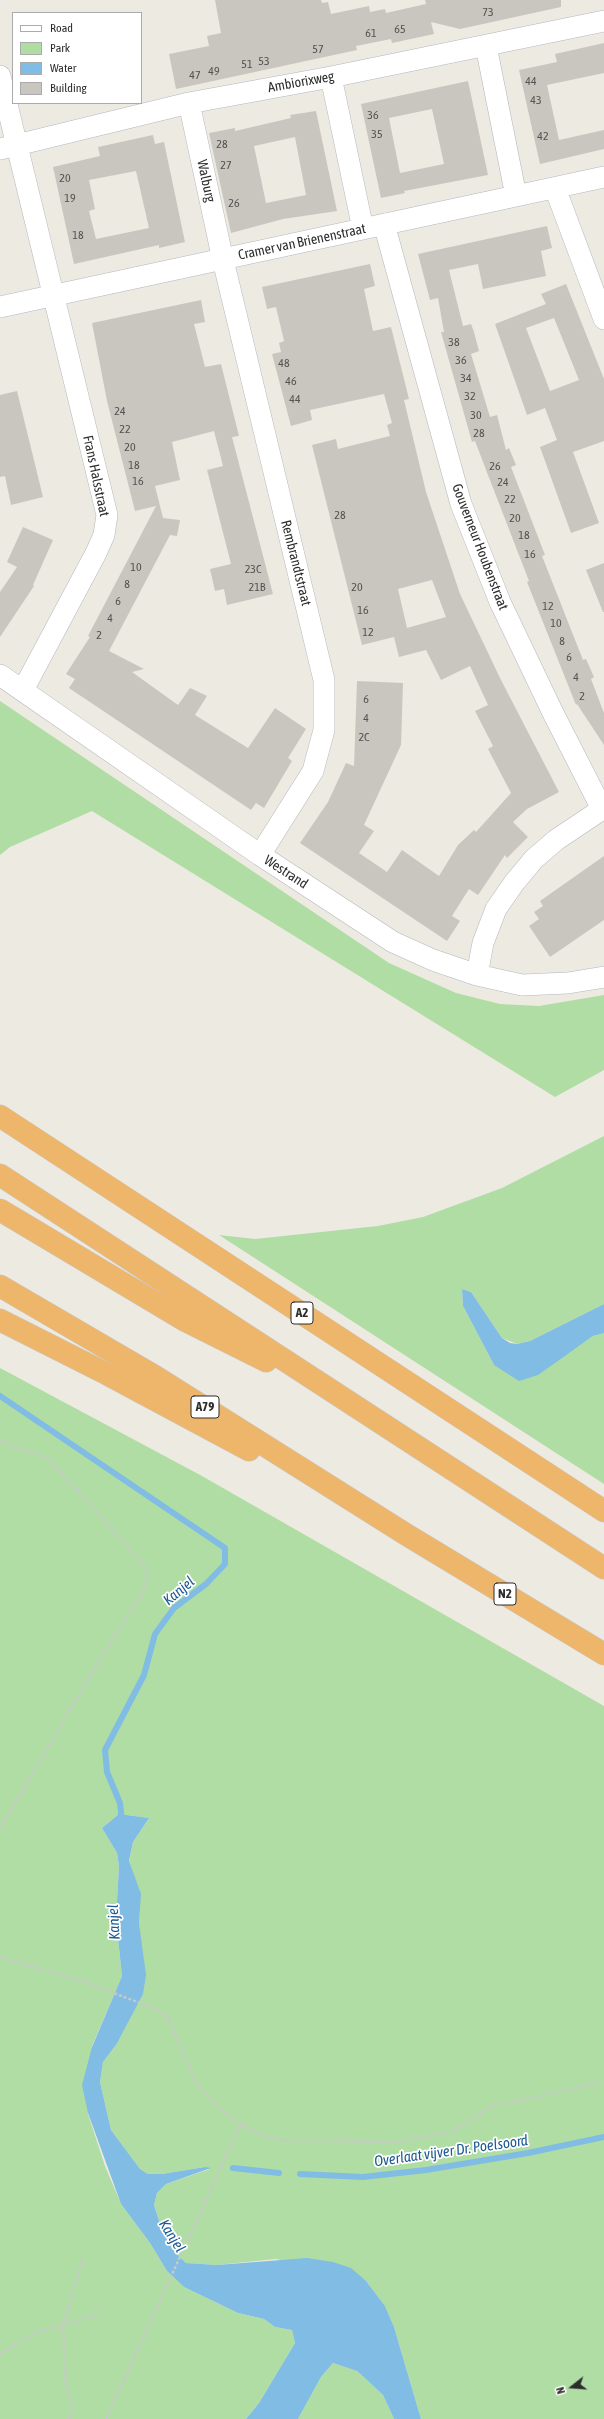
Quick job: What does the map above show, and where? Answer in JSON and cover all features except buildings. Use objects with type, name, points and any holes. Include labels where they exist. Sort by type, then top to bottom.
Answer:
[{"type":"highway","name":"A2","points":[[0,1116],[604,1511]]},
{"type":"highway","points":[[0,1175],[604,1568]]},
{"type":"highway","points":[[0,1210],[186,1320],[365,1412]]},
{"type":"highway","name":"A79","points":[[0,1286],[156,1376],[406,1535]]},
{"type":"highway","name":"N2","points":[[0,1320],[107,1374],[406,1535],[604,1654]]},
{"type":"street","name":"Ambiorixweg","points":[[9,147],[189,103],[331,77],[604,21]]},
{"type":"street","points":[[486,46],[516,196]]},
{"type":"street","points":[[0,76],[9,147],[53,295]]},
{"type":"street","points":[[331,77],[363,229]]},
{"type":"street","name":"Walburg","points":[[189,103],[223,260]]},
{"type":"street","name":"Cramer van Brienenstraat","points":[[0,307],[604,177]]},
{"type":"street","points":[[554,188],[604,319]]},
{"type":"street","name":"Gouverneur Houbenstraat","points":[[384,224],[461,504],[500,602],[553,713],[603,809]]},
{"type":"street","name":"Rembrandtstraat","points":[[223,260],[324,680],[324,730],[313,771],[260,855]]},
{"type":"street","name":"Frans Halsstraat","points":[[23,690],[96,554],[104,534],[107,515],[53,295]]},
{"type":"street","name":"Westrand","points":[[0,675],[260,855],[393,942],[433,960],[477,975],[522,985],[568,983],[604,977]]},
{"type":"street","points":[[477,975],[486,936],[496,909],[514,883],[534,859],[556,840],[603,809]]},
{"type":"path","points":[[0,1441],[48,1458],[142,1563],[147,1573],[146,1582],[140,1596],[90,1674],[0,1829]]},
{"type":"path","points":[[0,1958],[112,1992],[145,2005],[168,2017],[197,2084],[222,2112],[256,2134],[279,2140],[396,2142],[451,2132],[490,2106],[604,2082]]},
{"type":"path","points":[[106,2419],[241,2123]]},
{"type":"path","points":[[69,2419],[73,2410],[66,2387],[63,2326],[83,2256]]},
{"type":"path","points":[[0,2354],[36,2333],[100,2314]]},
{"type":"green space","points":[[0,701],[389,963],[456,993],[500,1004],[539,1006],[604,995],[604,1070],[555,1097],[92,811],[10,847],[0,855]]},
{"type":"green space","points":[[604,1136],[604,1304],[530,1341],[517,1344],[502,1338],[471,1292],[462,1289],[463,1306],[494,1365],[574,1349],[593,1336],[604,1333],[604,1484],[219,1235],[255,1239],[378,1226],[423,1217],[502,1188]]},
{"type":"green space","points":[[0,1368],[202,1476],[604,1706],[604,2419],[421,2419],[394,2327],[385,2306],[366,2281],[276,2259],[217,2265],[186,2263],[172,2249],[162,2230],[154,2205],[157,2193],[166,2184],[210,2169],[205,2167],[162,2174],[148,2174],[140,2169],[111,2130],[100,2082],[103,2062],[116,2045],[141,1945],[139,1923],[140,1894],[129,1862],[133,1842],[149,1818],[119,1814],[102,1828],[117,1853],[119,1866],[116,1920],[122,1976],[92,2046],[88,2114],[105,2166],[121,2204],[150,2243],[167,2271],[184,2287],[238,2313],[264,2319],[275,2327],[292,2330],[295,2343],[259,2403],[246,2419],[0,2419]]},
{"type":"green space","points":[[333,2363],[357,2371],[368,2381],[383,2395],[394,2419],[298,2419],[321,2377]]},
{"type":"water","points":[[462,1289],[471,1292],[502,1338],[510,1343],[517,1344],[530,1341],[604,1304],[604,1333],[593,1336],[538,1375],[519,1381],[494,1365],[463,1306]]},
{"type":"water","points":[[119,1814],[149,1818],[133,1842],[129,1861],[141,1894],[139,1923],[146,1975],[143,1994],[116,2045],[103,2062],[100,2082],[111,2130],[140,2169],[148,2174],[162,2174],[205,2167],[211,2168],[166,2184],[157,2193],[154,2205],[162,2230],[172,2249],[186,2263],[217,2265],[307,2258],[333,2262],[351,2268],[366,2281],[385,2306],[394,2327],[421,2419],[394,2419],[383,2395],[368,2381],[357,2371],[333,2363],[321,2377],[298,2419],[246,2419],[259,2403],[295,2343],[292,2330],[275,2327],[264,2319],[238,2313],[184,2287],[167,2271],[150,2243],[121,2204],[88,2113],[82,2085],[92,2047],[122,1976],[116,1920],[119,1866],[117,1853],[102,1828]]},
{"type":"waterway","name":"Kanjel","points":[[0,1396],[225,1548],[225,1564],[206,1584],[174,1608],[155,1634],[144,1675],[105,1750],[107,1772],[120,1803],[122,1822]]},
{"type":"waterway","name":"Overlaat vijver Dr. Poelsoord","points":[[300,2174],[363,2177],[426,2170],[528,2153],[604,2137]]},
{"type":"waterway","name":"Overlaat vijver Dr. Poelsoord","points":[[233,2168],[279,2173]]}]
